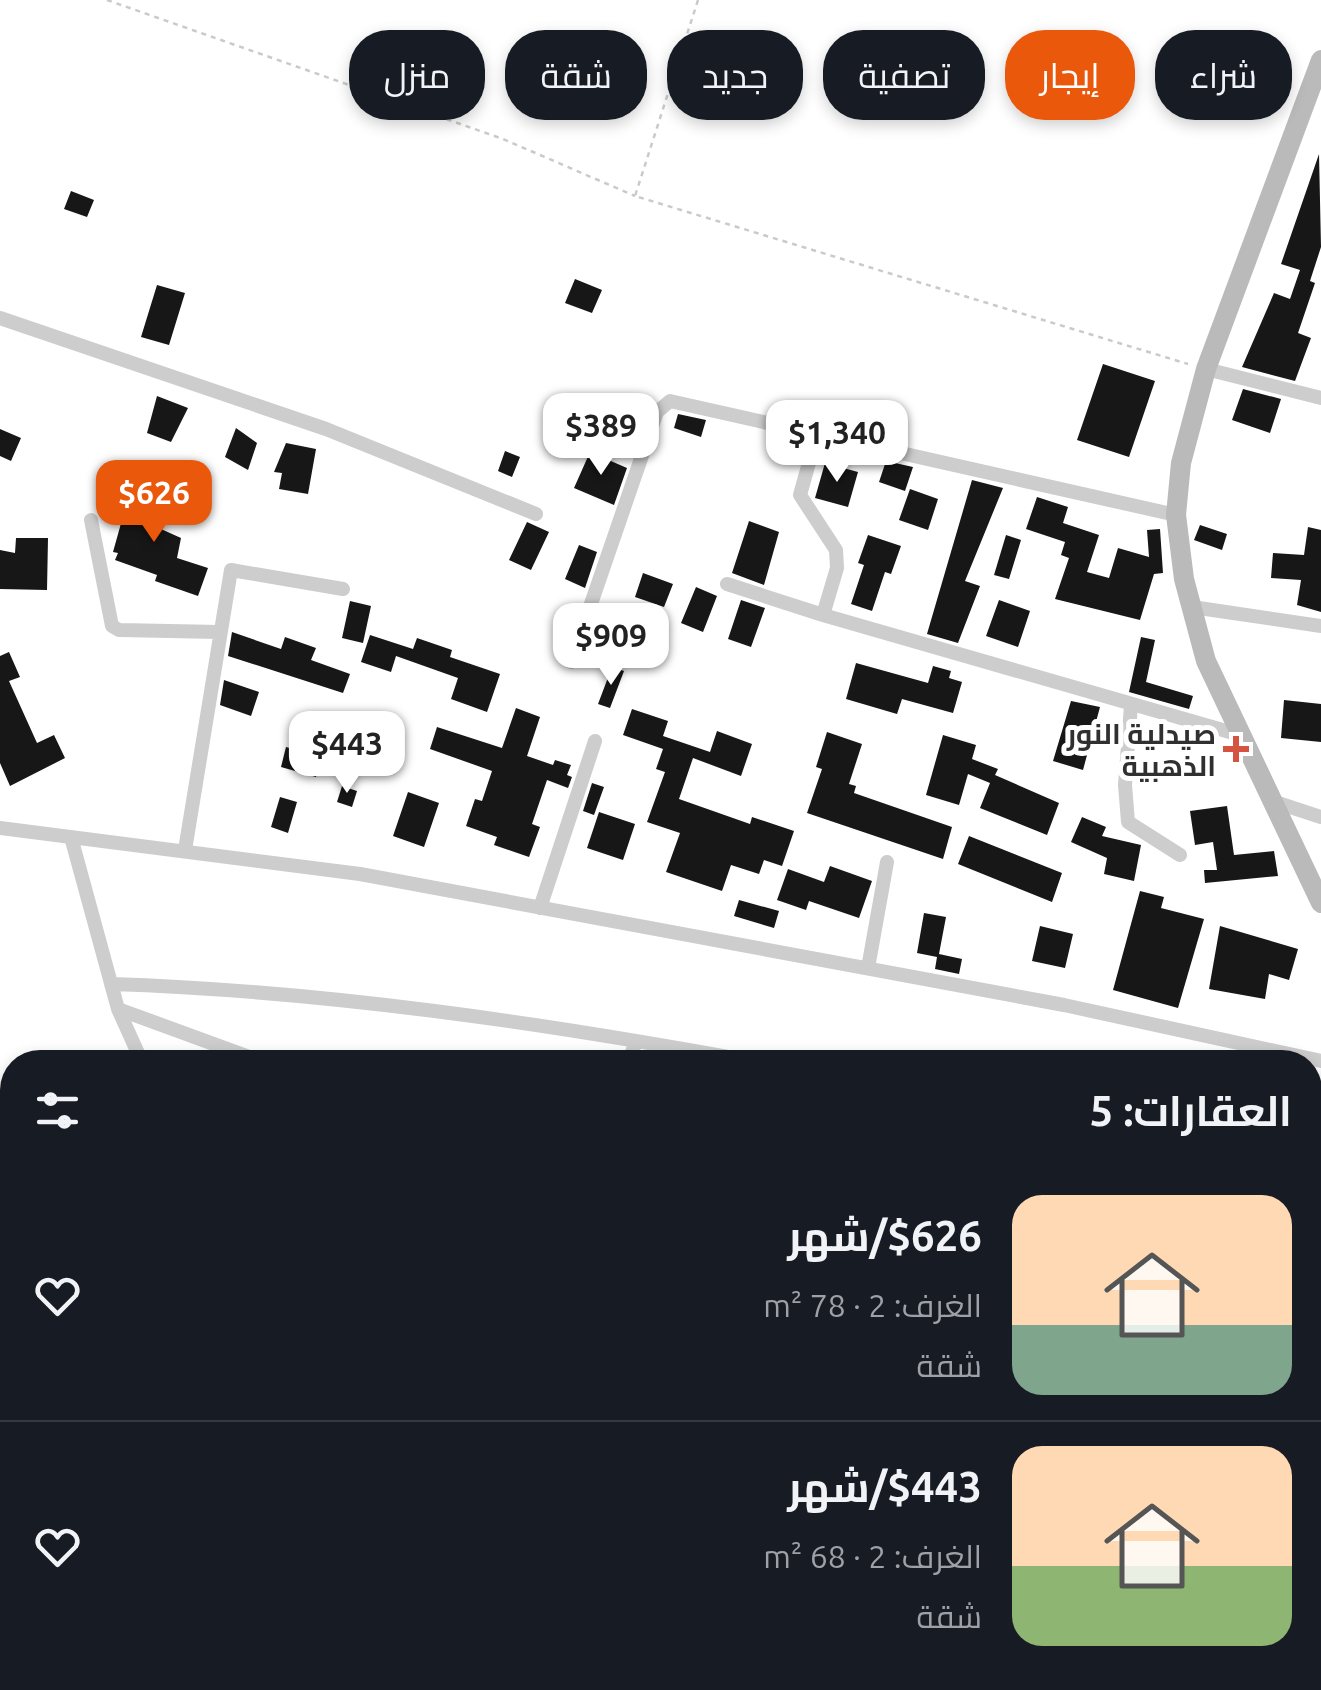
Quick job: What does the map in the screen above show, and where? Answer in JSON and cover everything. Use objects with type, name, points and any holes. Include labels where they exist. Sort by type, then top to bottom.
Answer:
[{"type":"main road","points":[[1321,60],[1314,102],[1206,369],[1181,463],[1176,515],[1206,661],[1321,902]]},
{"type":"street","points":[[0,318],[326,429],[536,514]]},
{"type":"street","points":[[1206,369],[1321,398]]},
{"type":"street","points":[[571,662],[662,404],[670,400],[1176,515]]},
{"type":"street","points":[[817,434],[800,495],[836,550],[837,568],[824,615]]},
{"type":"street","points":[[91,520],[112,626],[119,630],[219,632]]},
{"type":"street","points":[[185,850],[229,576],[236,568],[343,588]]},
{"type":"street","points":[[727,584],[1240,736]]},
{"type":"street","points":[[1192,606],[1321,626]]},
{"type":"street","points":[[1131,705],[1125,785],[1128,822],[1180,855]]},
{"type":"street","points":[[540,908],[595,741]]},
{"type":"street","points":[[1272,801],[1321,817]]},
{"type":"street","points":[[0,828],[281,861],[868,968],[1272,1050]]},
{"type":"street","points":[[71,838],[118,1008],[137,1050]]},
{"type":"street","points":[[868,968],[887,862]]},
{"type":"street","points":[[111,984],[239,988],[684,1050]]},
{"type":"street","points":[[118,1008],[230,1050]]},
{"type":"street","points":[[633,1050],[636,1042]]},
{"type":"path","points":[[107,0],[503,140],[635,196],[1206,369]]},
{"type":"path","points":[[635,196],[698,0]]},
{"type":"building","points":[[1319,154],[1321,247],[1310,281],[1315,283],[1298,333],[1311,338],[1295,381],[1242,367],[1274,293],[1290,299],[1300,270],[1281,264]]},
{"type":"building","points":[[71,191],[94,200],[87,217],[64,209]]},
{"type":"building","points":[[575,279],[602,290],[592,313],[565,303]]},
{"type":"building","points":[[157,285],[185,293],[169,345],[141,337]]},
{"type":"building","points":[[1103,364],[1155,381],[1129,457],[1077,440]]},
{"type":"building","points":[[1243,389],[1281,399],[1270,433],[1232,420]]},
{"type":"building","points":[[157,396],[188,408],[171,442],[147,433]]},
{"type":"building","points":[[678,414],[706,420],[701,437],[674,428]]},
{"type":"building","points":[[236,428],[257,443],[248,470],[225,457]]},
{"type":"building","points":[[0,429],[21,438],[11,461],[0,456]]},
{"type":"building","points":[[286,443],[316,449],[308,494],[279,489],[282,473],[274,472]]},
{"type":"building","points":[[505,451],[520,457],[512,477],[498,471]]},
{"type":"building","points":[[590,452],[627,468],[614,505],[574,488]]},
{"type":"building","points":[[886,461],[913,467],[905,491],[879,482]]},
{"type":"building","points":[[825,463],[858,472],[848,507],[815,498]]},
{"type":"building","points":[[972,480],[1003,488],[965,581],[980,586],[958,643],[927,634]]},
{"type":"building","points":[[132,484],[159,493],[152,525],[181,538],[177,558],[208,568],[198,596],[155,581],[157,575],[115,560],[118,553],[113,552]]},
{"type":"building","points":[[910,489],[938,499],[928,530],[899,520]]},
{"type":"building","points":[[1037,497],[1068,507],[1063,523],[1099,535],[1087,572],[1109,578],[1118,548],[1149,557],[1147,530],[1160,529],[1163,573],[1154,574],[1140,620],[1055,599],[1069,558],[1061,555],[1065,542],[1026,529]]},
{"type":"building","points":[[749,521],[779,532],[764,585],[732,573]]},
{"type":"building","points":[[527,522],[549,532],[531,570],[509,560]]},
{"type":"building","points":[[1200,525],[1227,534],[1222,550],[1194,540]]},
{"type":"building","points":[[1308,527],[1321,530],[1321,612],[1297,605],[1301,580],[1271,578],[1273,553],[1304,555]]},
{"type":"building","points":[[868,535],[901,546],[891,574],[885,572],[872,611],[851,604],[864,565],[858,563]]},
{"type":"building","points":[[1006,535],[1021,540],[1009,579],[994,575]]},
{"type":"building","points":[[16,538],[48,538],[47,590],[0,589],[0,550],[15,553]]},
{"type":"building","points":[[579,545],[597,552],[585,588],[565,579]]},
{"type":"building","points":[[643,573],[673,584],[664,607],[635,597]]},
{"type":"building","points":[[696,587],[717,596],[703,632],[681,623]]},
{"type":"building","points":[[741,600],[765,608],[751,647],[728,639]]},
{"type":"building","points":[[999,600],[1030,611],[1018,647],[986,636]]},
{"type":"building","points":[[350,601],[371,606],[363,643],[342,638]]},
{"type":"building","points":[[232,632],[281,649],[285,637],[316,648],[311,660],[350,674],[343,693],[228,656]]},
{"type":"building","points":[[370,635],[413,649],[417,638],[452,650],[450,657],[500,674],[487,712],[451,699],[458,678],[396,656],[391,672],[361,662]]},
{"type":"building","points":[[1141,637],[1155,640],[1146,682],[1193,696],[1189,709],[1129,692]]},
{"type":"building","points":[[9,652],[20,677],[9,681],[37,743],[54,735],[65,758],[10,786],[0,763],[0,656]]},
{"type":"building","points":[[856,663],[928,683],[933,666],[951,671],[949,678],[962,682],[953,713],[902,699],[897,714],[846,699]]},
{"type":"building","points":[[612,667],[624,671],[610,708],[598,704]]},
{"type":"building","points":[[224,680],[259,692],[251,716],[220,705]]},
{"type":"building","points":[[1284,700],[1321,704],[1321,742],[1281,738]]},
{"type":"building","points":[[1071,701],[1100,707],[1083,770],[1053,761]]},
{"type":"building","points":[[516,708],[540,717],[527,756],[553,765],[555,760],[571,765],[568,788],[547,780],[532,824],[540,827],[529,857],[494,845],[497,837],[466,826],[475,799],[482,801],[492,771],[430,749],[437,727],[502,748]]},
{"type":"building","points":[[632,709],[668,721],[663,736],[710,752],[717,731],[752,744],[741,776],[693,758],[679,799],[750,824],[752,817],[794,831],[782,866],[764,860],[759,874],[731,865],[722,891],[666,872],[680,833],[647,822],[665,772],[656,769],[663,749],[623,735]]},
{"type":"building","points":[[827,732],[862,744],[849,784],[856,786],[854,793],[952,827],[943,859],[807,813],[822,769],[816,767]]},
{"type":"building","points":[[943,735],[976,745],[972,759],[998,769],[995,775],[1059,803],[1047,835],[980,808],[990,783],[968,774],[959,805],[926,795]]},
{"type":"building","points":[[368,738],[402,749],[394,774],[360,762]]},
{"type":"building","points":[[286,747],[322,757],[316,777],[281,767]]},
{"type":"building","points":[[592,783],[604,787],[594,815],[583,811]]},
{"type":"building","points":[[342,786],[357,791],[352,807],[337,802]]},
{"type":"building","points":[[408,792],[439,803],[424,847],[393,836]]},
{"type":"building","points":[[280,797],[297,802],[288,833],[271,827]]},
{"type":"building","points":[[1227,806],[1234,855],[1274,851],[1278,876],[1205,883],[1204,870],[1217,870],[1213,842],[1195,845],[1190,811]]},
{"type":"building","points":[[599,812],[635,824],[623,860],[587,848]]},
{"type":"building","points":[[1082,817],[1106,827],[1102,836],[1141,845],[1134,881],[1104,874],[1107,858],[1071,842]]},
{"type":"building","points":[[969,836],[1062,873],[1052,902],[958,864]]},
{"type":"building","points":[[830,866],[872,881],[859,918],[809,901],[806,910],[777,900],[788,869],[824,882]]},
{"type":"building","points":[[1140,891],[1164,897],[1161,908],[1204,919],[1178,1008],[1113,990]]},
{"type":"building","points":[[739,900],[779,911],[774,928],[734,916]]},
{"type":"building","points":[[924,913],[946,917],[939,954],[962,959],[959,974],[935,969],[937,957],[917,953]]},
{"type":"building","points":[[1040,926],[1073,934],[1065,968],[1032,961]]},
{"type":"building","points":[[1220,926],[1298,949],[1289,980],[1269,974],[1265,999],[1209,989]]},
{"type":"place","name":"صيدلية النور الذهبية","points":[[1236,749]]}]
